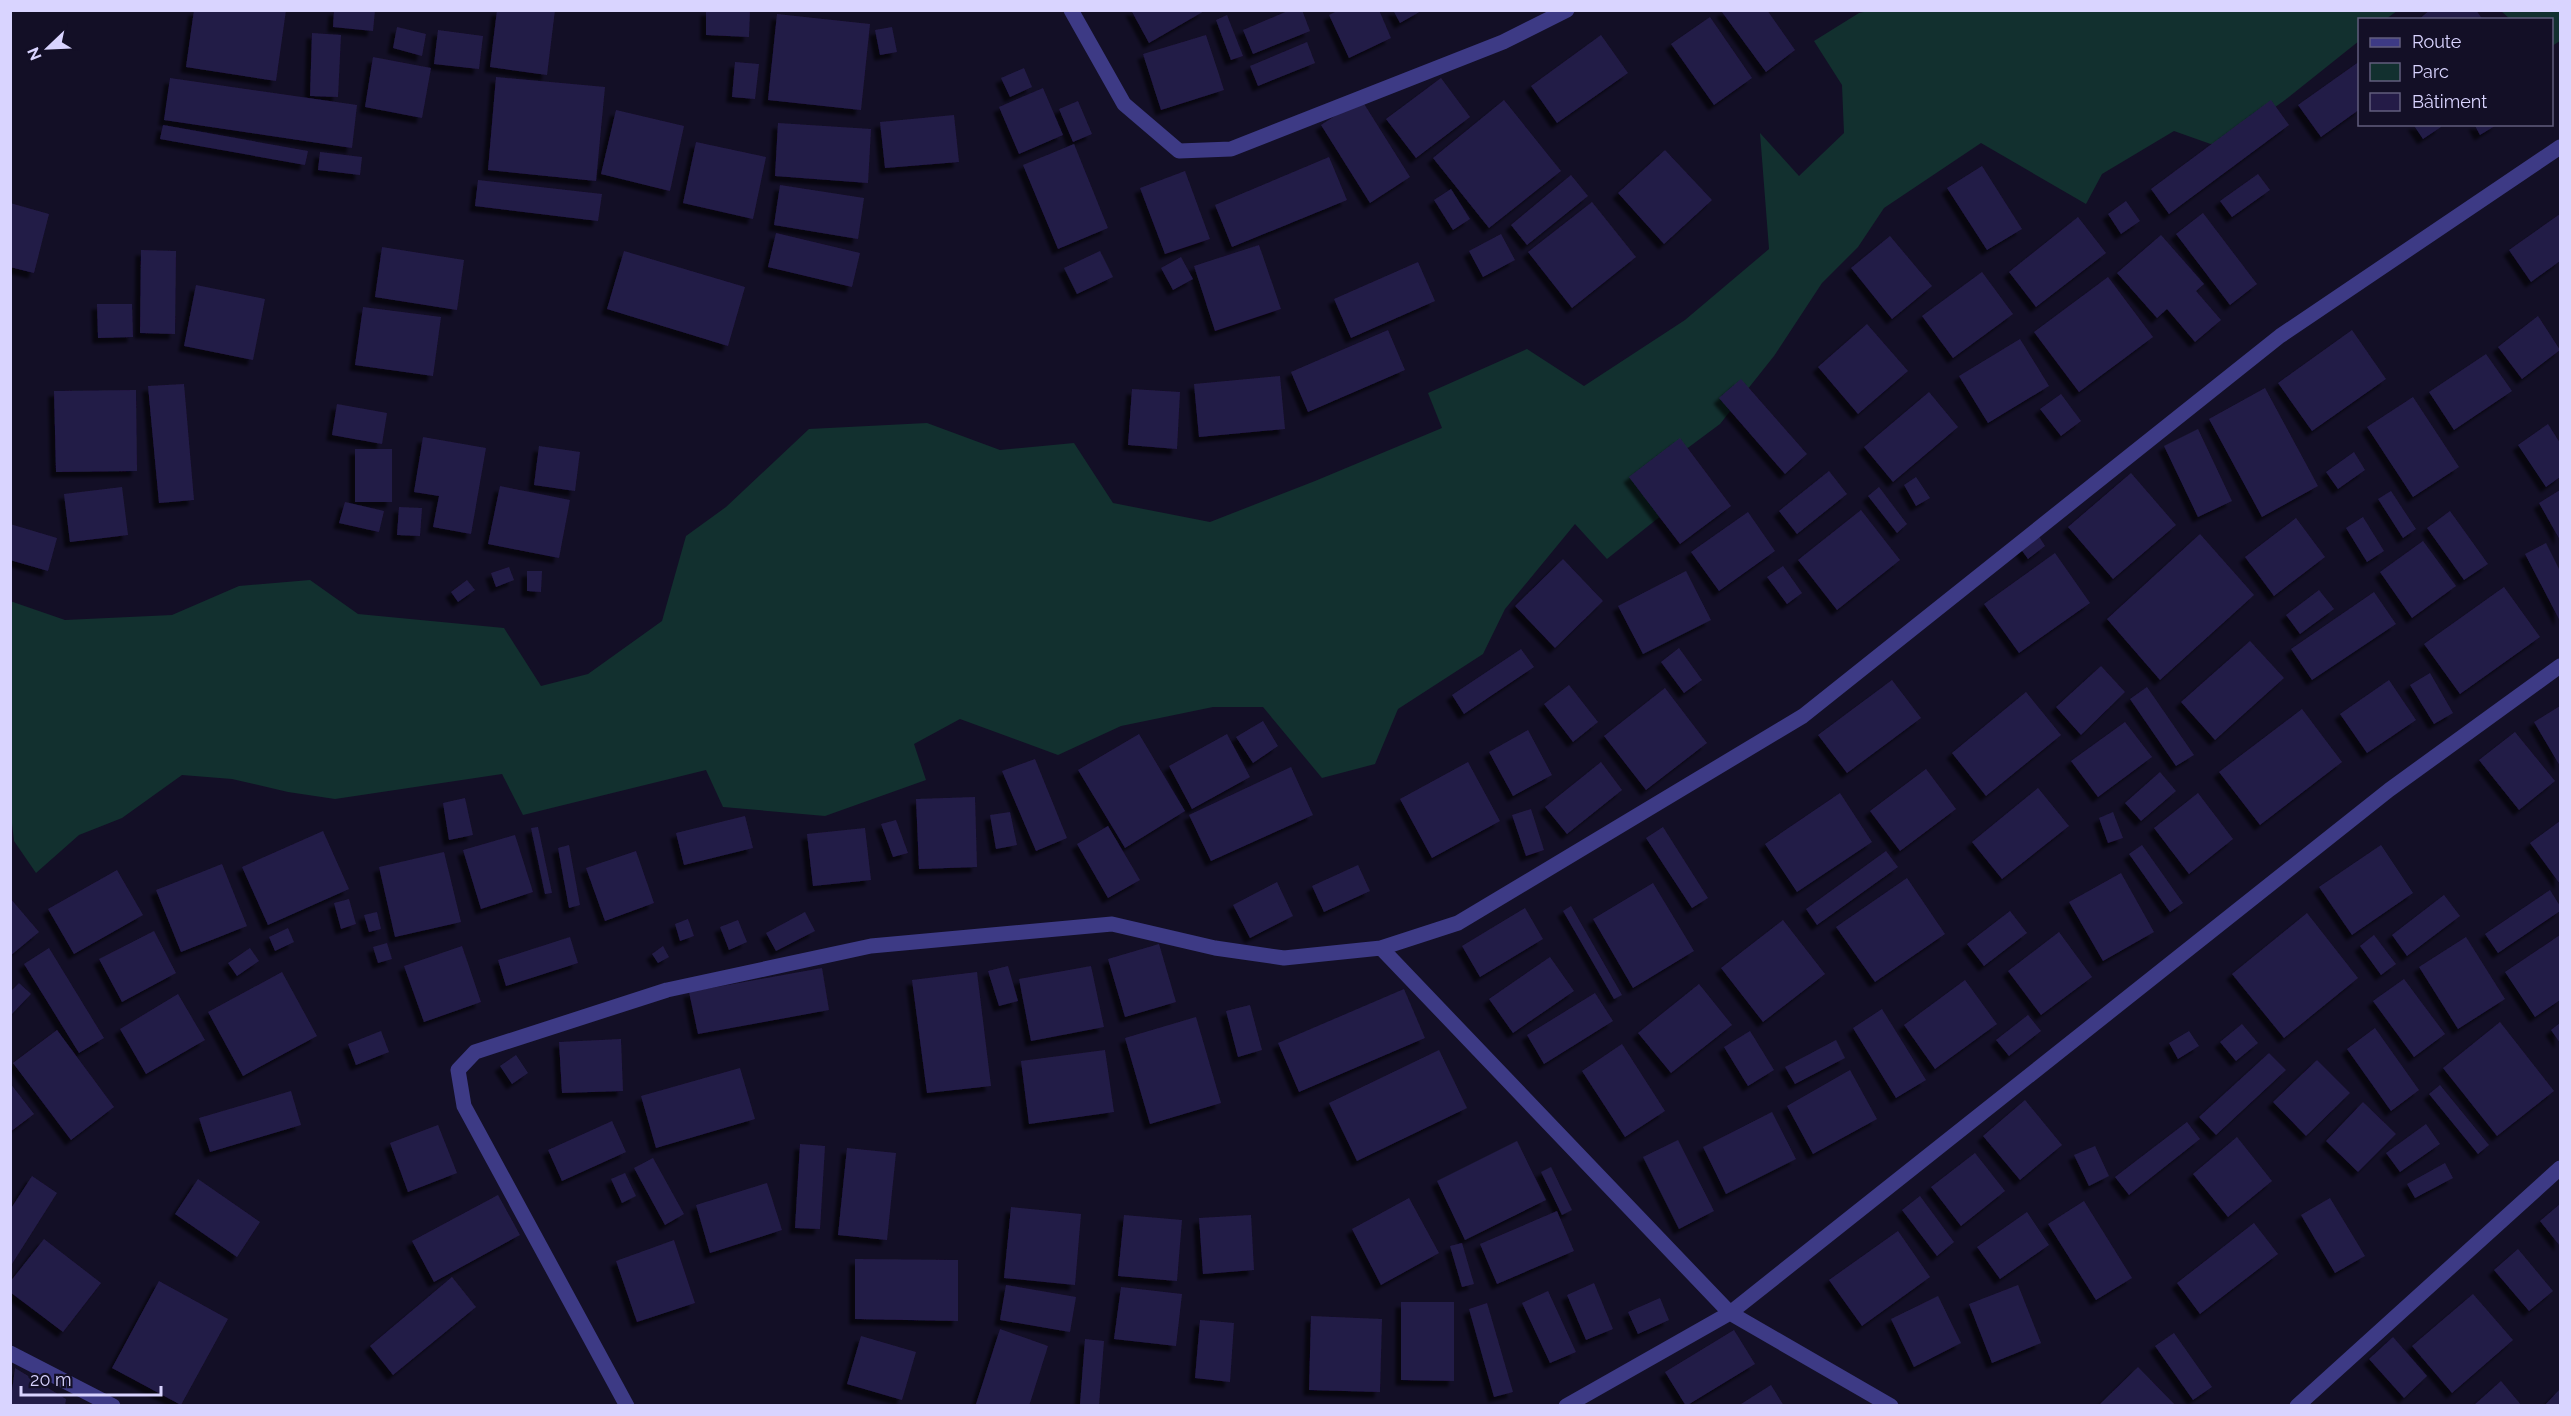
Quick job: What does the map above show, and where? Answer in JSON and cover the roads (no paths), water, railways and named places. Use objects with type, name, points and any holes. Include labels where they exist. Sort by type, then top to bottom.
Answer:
[{"type":"street","points":[[1071,10],[1124,105],[1179,151],[1231,149],[1503,42],[1568,10]]},
{"type":"street","points":[[627,1406],[465,1106],[458,1070],[475,1052],[667,990],[871,946],[1112,924],[1215,948],[1284,958],[1381,948],[1458,923],[1803,716],[2280,336],[2560,147]]},
{"type":"street","points":[[1566,1406],[1730,1313],[2389,790],[2560,666]]},
{"type":"street","points":[[1381,948],[1730,1313],[1891,1406]]},
{"type":"street","points":[[2297,1406],[2560,1168]]},
{"type":"street","points":[[10,1353],[113,1406]]}]
